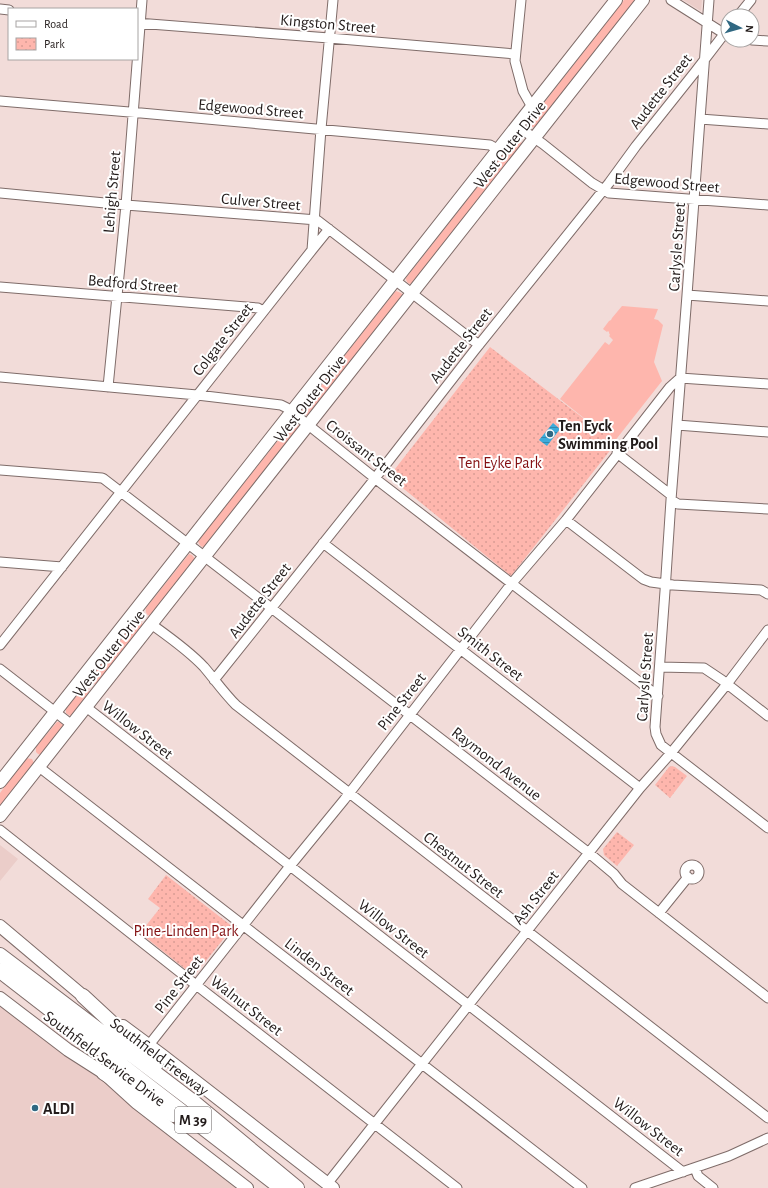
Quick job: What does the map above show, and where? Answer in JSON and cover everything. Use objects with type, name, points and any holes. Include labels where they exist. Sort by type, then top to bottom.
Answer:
[{"type":"highway","name":"Southfield Freeway","points":[[0,954],[191,1100],[297,1188]]},
{"type":"highway","name":"Southfield Freeway","points":[[0,971],[280,1188]]},
{"type":"highway","points":[[83,996],[167,1074],[191,1100]]},
{"type":"highway","points":[[104,1073],[163,1108],[233,1160],[280,1188]]},
{"type":"main road","name":"West Outer Drive","points":[[0,782],[616,0]]},
{"type":"main road","name":"West Outer Drive","points":[[0,816],[643,0]]},
{"type":"main road","points":[[135,611],[152,624]]},
{"type":"main road","points":[[81,679],[97,693]]},
{"type":"main road","points":[[0,926],[83,996],[149,1045],[330,1186]]},
{"type":"main road","name":"Southfield Service Drive","points":[[0,998],[68,1050],[104,1073],[138,1103],[247,1188]]},
{"type":"street","name":"Lehigh Street","points":[[138,38],[142,0]]},
{"type":"street","points":[[312,250],[333,0]]},
{"type":"street","points":[[521,0],[515,61],[523,92],[532,107]]},
{"type":"street","points":[[671,0],[708,24],[720,30]]},
{"type":"street","name":"Carlysle Street","points":[[710,0],[704,60],[688,295],[680,378],[655,727],[656,734],[661,745],[768,828]]},
{"type":"street","points":[[744,8],[751,0]]},
{"type":"street","name":"Kingston Street","points":[[139,23],[516,54]]},
{"type":"street","name":"Audette Street","points":[[214,680],[720,41]]},
{"type":"street","name":"Lehigh Street","points":[[108,387],[126,205],[137,60]]},
{"type":"street","name":"Edgewood Street","points":[[0,101],[490,145],[499,150]]},
{"type":"street","points":[[700,119],[768,124]]},
{"type":"street","name":"Edgewood Street","points":[[518,126],[608,193],[768,205]]},
{"type":"street","name":"Culver Street","points":[[0,193],[126,205],[317,220],[479,345]]},
{"type":"street","name":"Colgate Street","points":[[0,645],[329,229]]},
{"type":"street","name":"Bedford Street","points":[[0,286],[258,308],[263,311]]},
{"type":"street","points":[[688,295],[768,301]]},
{"type":"street","name":"Croissant Street","points":[[0,377],[197,395],[281,405],[292,411],[308,425],[658,696]]},
{"type":"street","points":[[680,378],[768,384]]},
{"type":"street","name":"Pine Street","points":[[149,1045],[349,793],[512,583],[566,520],[670,386],[680,378]]},
{"type":"street","points":[[677,424],[768,432]]},
{"type":"street","points":[[617,453],[678,504],[768,509]]},
{"type":"street","points":[[0,470],[102,478],[121,491]]},
{"type":"street","name":"Raymond Avenue","points":[[121,491],[589,853],[614,874],[622,884],[768,998]]},
{"type":"street","points":[[566,520],[643,579],[651,582],[761,590],[768,594]]},
{"type":"street","name":"Smith Street","points":[[323,542],[640,788]]},
{"type":"street","points":[[0,562],[62,567]]},
{"type":"street","name":"Chestnut Street","points":[[152,624],[192,655],[236,705],[768,1118]]},
{"type":"street","name":"Ash Street","points":[[330,1186],[375,1124],[422,1064],[640,788],[671,753],[727,684],[768,630]]},
{"type":"street","points":[[660,667],[704,668],[768,716]]},
{"type":"street","points":[[0,669],[72,725]]},
{"type":"street","name":"Willow Street","points":[[86,707],[683,1172]]},
{"type":"street","name":"Linden Street","points":[[39,767],[582,1188]]},
{"type":"street","name":"Walnut Street","points":[[0,830],[457,1188]]},
{"type":"street","points":[[659,913],[685,881]]},
{"type":"street","points":[[635,1188],[729,1156],[768,1138]]},
{"type":"street","points":[[695,1168],[698,1176],[713,1188]]},
{"type":"shaded area","points":[[683,0],[702,0],[701,11]]},
{"type":"shaded area","points":[[0,845],[18,859],[0,881]]},
{"type":"shaded area","points":[[0,1002],[92,1073],[242,1188],[0,1188]]},
{"type":"green space","points":[[624,0],[637,0],[538,127],[534,128],[531,126],[529,124],[530,121]]},
{"type":"green space","points":[[515,139],[521,141],[522,146],[413,284],[408,283],[406,278]]},
{"type":"green space","points":[[396,291],[403,295],[308,416],[304,414],[302,411],[304,407]]},
{"type":"green space","points":[[622,306],[658,309],[654,319],[658,320],[663,325],[654,362],[662,381],[614,442],[560,399],[605,342],[609,345],[613,340],[609,336],[609,332],[603,329]]},
{"type":"green space","name":"Ten Eyke Park","points":[[490,347],[616,443],[511,576],[399,485],[394,475],[395,469]]},
{"type":"green space","points":[[292,423],[299,426],[298,430],[206,547],[201,546],[198,541],[200,538]]},
{"type":"green space","points":[[189,554],[195,559],[151,616],[147,615],[146,608]]},
{"type":"green space","points":[[136,620],[141,621],[143,626],[97,684],[92,683],[92,676]]},
{"type":"green space","points":[[82,689],[87,690],[90,693],[71,716],[67,714],[66,709]]},
{"type":"green space","points":[[57,722],[60,722],[64,728],[41,755],[38,754],[36,752],[36,747]]},
{"type":"green space","points":[[26,758],[32,759],[34,763],[0,809],[0,793]]},
{"type":"green space","points":[[672,766],[687,776],[670,798],[655,785],[669,767]]},
{"type":"green space","points":[[617,832],[634,845],[617,866],[604,855],[603,849]]},
{"type":"green space","name":"Pine-Linden Park","points":[[166,875],[233,927],[194,976],[140,933],[160,908],[148,899]]},
{"type":"water","name":"Ten Eyck Swimming Pool","points":[[553,423],[560,429],[547,446],[539,440]]},
{"type":"place","name":"Ten Eyck Swimming Pool","points":[[550,434]]},
{"type":"place","name":"ALDI","points":[[35,1108]]}]
